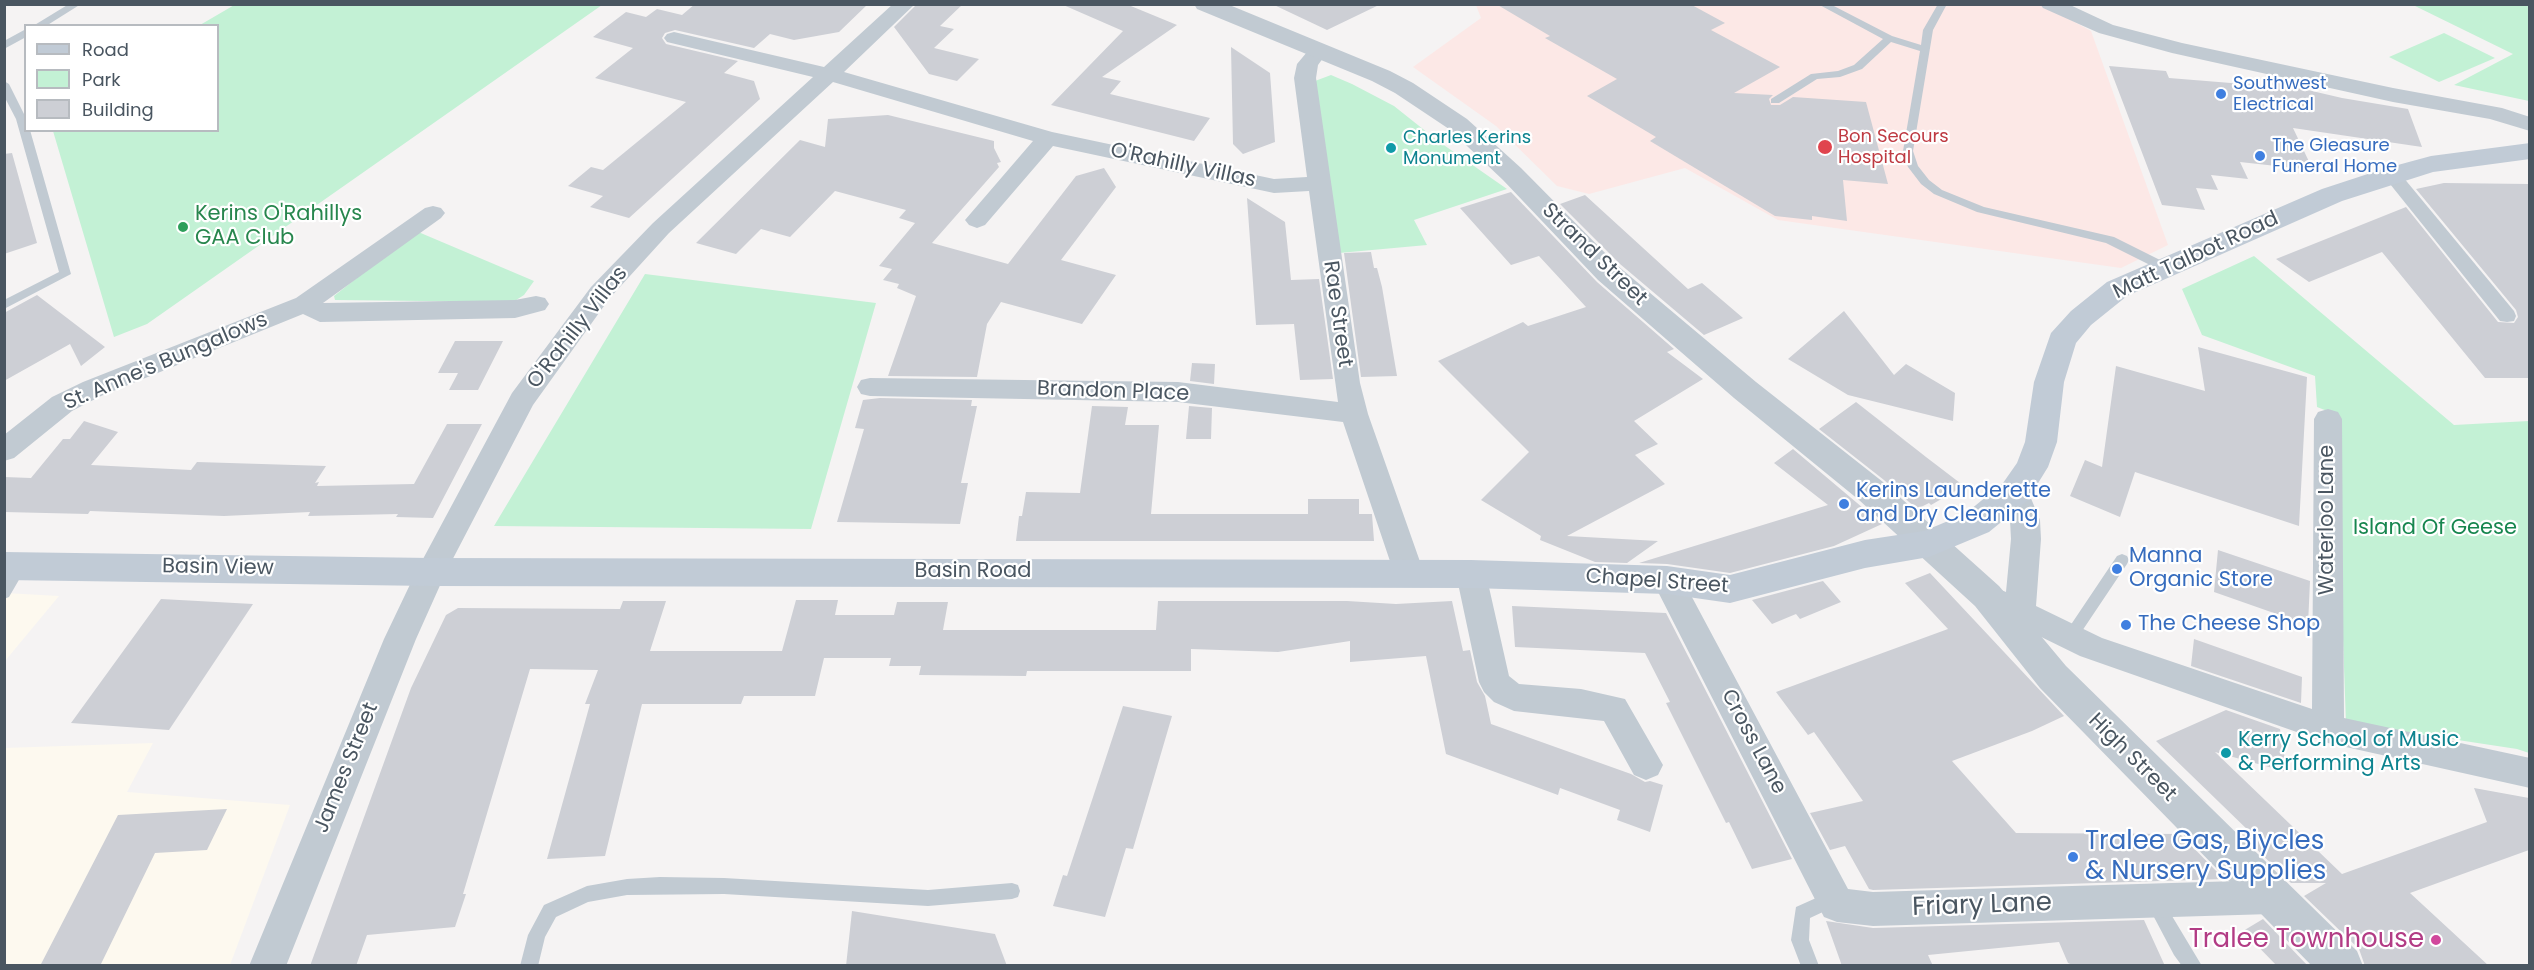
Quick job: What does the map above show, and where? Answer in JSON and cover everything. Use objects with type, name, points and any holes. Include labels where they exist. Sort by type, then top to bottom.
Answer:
[{"type":"main road","name":"Matt Talbot Road","points":[[1916,547],[1977,523],[2015,492],[2032,467],[2041,442],[2049,382],[2062,340],[2081,318],[2116,289],[2332,195],[2432,164],[2529,151]]},
{"type":"main road","name":"Chapel Street","points":[[1514,575],[1667,580],[1730,589],[1865,554],[1916,547]]},
{"type":"main road","name":"Basin View","points":[[10,575],[148,566],[431,572]]},
{"type":"main road","name":"Basin Road","points":[[431,572],[1514,575]]},
{"type":"street","name":"O'Rahilly Villas","points":[[431,572],[522,400],[600,293],[661,228],[905,4]]},
{"type":"street","name":"Strand Street","points":[[1205,4],[1319,50],[1404,88],[1458,124],[1512,174],[1608,273],[1745,390],[1871,491],[1916,547]]},
{"type":"street","points":[[2050,4],[2106,29],[2179,49],[2392,95],[2494,113],[2529,124]]},
{"type":"street","name":"O'Rahilly Villas","points":[[674,38],[829,74],[1048,138],[1274,186],[1318,183]]},
{"type":"street","name":"Rae Street","points":[[1319,50],[1308,64],[1305,78],[1347,383],[1354,414],[1409,573]]},
{"type":"street","points":[[977,220],[1048,138]]},
{"type":"street","points":[[2392,175],[2507,316]]},
{"type":"street","name":"St. Anne's Bungalows","points":[[4,451],[62,404],[92,389],[304,304],[433,213]]},
{"type":"street","points":[[304,304],[320,313],[515,309],[536,304]]},
{"type":"street","name":"Brandon Place","points":[[870,387],[1178,392],[1354,414]]},
{"type":"street","name":"Waterloo Lane","points":[[2328,419],[2328,729]]},
{"type":"street","points":[[2015,492],[2025,520],[2026,539],[2004,604],[2091,647],[2328,729],[2529,773]]},
{"type":"street","name":"High Street","points":[[1916,547],[2004,604],[2053,677],[2342,966]]},
{"type":"street","name":"James Street","points":[[267,966],[400,639],[431,572]]},
{"type":"street","points":[[1471,574],[1495,682],[1514,697],[1581,703],[1614,709],[1646,765]]},
{"type":"street","name":"Cross Lane","points":[[1667,580],[1836,901]]},
{"type":"street","points":[[2053,677],[2071,636]]},
{"type":"street","name":"Friary Lane","points":[[1836,901],[1873,909],[2271,897]]},
{"type":"lane","points":[[42,24],[77,4]]},
{"type":"lane","points":[[1822,4],[1889,38],[1925,49]]},
{"type":"lane","points":[[1943,4],[1928,30],[1908,151],[1913,167],[1926,182],[1962,203],[2110,240],[2164,267]]},
{"type":"lane","points":[[4,46],[24,33]]},
{"type":"lane","points":[[1775,100],[1815,76],[1840,74],[1858,67],[1889,38]]},
{"type":"lane","points":[[4,84],[24,130]]},
{"type":"lane","points":[[4,305],[65,274],[25,132]]},
{"type":"lane","points":[[2071,636],[2122,560]]},
{"type":"lane","points":[[529,966],[537,935],[550,911],[587,894],[627,887],[660,885],[749,887],[928,898],[1012,891]]},
{"type":"lane","points":[[1810,966],[1800,940],[1802,913],[1836,901]]},
{"type":"lane","points":[[2153,901],[2180,949],[2193,966]]},
{"type":"shaded area","name":"Bon Secours Hospital","points":[[1476,5],[2044,5],[2091,31],[2168,245],[2121,268],[1778,220],[1685,168],[1589,194],[1557,186],[1496,126],[1413,67],[1481,18]]},
{"type":"shaded area","points":[[5,593],[59,596],[5,661]]},
{"type":"shaded area","points":[[153,743],[127,792],[290,805],[230,965],[5,965],[4,748]]},
{"type":"green space","name":"Kerins O'Rahillys GAA Club","points":[[236,4],[602,4],[147,324],[114,337],[53,132],[219,132],[219,24],[202,24]]},
{"type":"green space","points":[[2413,5],[2529,5],[2529,101],[2454,85],[2513,54]]},
{"type":"green space","points":[[2444,33],[2495,58],[2439,82],[2389,57]]},
{"type":"green space","points":[[1331,75],[1394,106],[1438,141],[1507,189],[1414,220],[1427,245],[1339,253],[1315,81]]},
{"type":"green space","points":[[416,231],[534,281],[524,295],[513,302],[335,300],[334,296]]},
{"type":"green space","name":"Island Of Geese","points":[[2254,256],[2454,425],[2529,421],[2529,753],[2517,749],[2346,723],[2335,414],[2317,407],[2315,376],[2202,335],[2182,289]]},
{"type":"green space","points":[[645,274],[876,303],[811,529],[494,526]]},
{"type":"building","points":[[695,4],[868,4],[839,32],[794,40],[770,34],[754,48],[675,30],[665,33],[662,38],[666,44],[738,61],[724,73],[754,81],[760,99],[629,218],[590,207],[603,196],[568,186],[591,167],[603,170],[686,102],[595,78],[633,48],[593,37],[626,12],[646,17],[657,9],[682,15]]},
{"type":"building","points":[[917,4],[963,4],[940,26],[954,29],[934,48],[979,59],[957,81],[929,74],[894,27]]},
{"type":"building","points":[[1061,4],[1126,4],[1177,25],[1102,77],[1121,81],[1110,94],[1210,118],[1194,141],[1051,105],[1123,31]]},
{"type":"building","points":[[1272,4],[1381,4],[1327,30]]},
{"type":"building","points":[[1496,4],[1690,4],[1725,23],[1711,30],[1780,67],[1734,93],[1773,95],[1769,99],[1771,105],[1780,105],[1793,97],[1866,102],[1888,184],[1843,180],[1847,221],[1812,216],[1812,220],[1775,216],[1650,141],[1656,137],[1587,96],[1617,79],[1545,38],[1550,36]]},
{"type":"building","points":[[1231,47],[1270,73],[1275,142],[1243,154],[1233,144]]},
{"type":"building","points":[[2109,66],[2166,71],[2169,78],[2268,86],[2265,80],[2342,98],[2408,109],[2422,147],[2293,128],[2313,170],[2240,162],[2248,179],[2211,175],[2218,190],[2196,188],[2205,210],[2162,205]]},
{"type":"building","points":[[888,115],[994,141],[994,148],[1001,162],[997,163],[999,167],[932,243],[1008,264],[1076,176],[1104,168],[1116,187],[1061,260],[1116,275],[1082,324],[1001,302],[987,324],[977,377],[888,376],[916,296],[897,288],[899,284],[883,280],[892,269],[879,266],[915,223],[899,218],[906,210],[835,191],[790,237],[761,229],[736,254],[696,243],[800,140],[825,147],[828,119]]},
{"type":"building","points":[[12,153],[37,243],[4,254],[4,154]]},
{"type":"building","points":[[2444,183],[2529,184],[2529,378],[2485,378],[2382,252],[2309,282],[2276,259],[2406,207],[2498,322],[2514,323],[2518,317],[2516,310],[2416,189]]},
{"type":"building","points":[[1511,192],[1597,282],[1674,349],[1667,352],[1703,379],[1634,421],[1658,444],[1635,455],[1665,484],[1567,536],[1658,541],[1627,563],[1595,562],[1540,540],[1541,536],[1481,500],[1529,452],[1438,361],[1523,322],[1528,326],[1586,307],[1539,256],[1511,265],[1460,208]]},
{"type":"building","points":[[1585,195],[1688,289],[1702,283],[1743,318],[1704,335],[1620,264],[1560,204]]},
{"type":"building","points":[[1247,198],[1285,222],[1291,280],[1319,279],[1333,379],[1300,380],[1294,324],[1256,325]]},
{"type":"building","points":[[1371,252],[1374,268],[1377,268],[1382,287],[1397,376],[1361,377],[1344,253]]},
{"type":"building","points":[[37,295],[105,347],[81,366],[70,344],[4,381],[4,313]]},
{"type":"building","points":[[1844,311],[1894,375],[1906,364],[1955,393],[1953,421],[1848,395],[1788,359]]},
{"type":"building","points":[[455,341],[503,341],[478,390],[449,390],[458,373],[438,373]]},
{"type":"building","points":[[2198,347],[2307,377],[2299,526],[2135,472],[2120,517],[2070,496],[2085,460],[2102,467],[2116,366],[2205,391]]},
{"type":"building","points":[[1192,363],[1215,364],[1214,384],[1190,381]]},
{"type":"building","points":[[880,398],[972,400],[971,406],[977,406],[961,483],[968,483],[960,524],[837,522],[864,429],[855,428],[863,400]]},
{"type":"building","points":[[1856,402],[1964,486],[1931,505],[1929,503],[1917,509],[1819,429]]},
{"type":"building","points":[[1092,406],[1128,407],[1125,425],[1159,425],[1151,514],[1308,514],[1308,499],[1359,499],[1359,514],[1372,514],[1374,541],[1016,541],[1019,516],[1022,516],[1026,492],[1080,493]]},
{"type":"building","points":[[1189,406],[1212,408],[1211,439],[1186,439]]},
{"type":"building","points":[[84,421],[118,432],[91,465],[191,470],[197,462],[326,466],[315,483],[319,482],[317,486],[414,484],[447,424],[482,424],[433,518],[396,517],[398,514],[308,516],[310,512],[224,516],[90,511],[88,514],[4,512],[4,477],[31,478],[63,439],[70,439]]},
{"type":"building","points":[[1793,449],[1882,524],[1834,546],[1730,573],[1667,564],[1639,563],[1828,505],[1774,463]]},
{"type":"building","points":[[2218,550],[2310,581],[2308,625],[2214,592]]},
{"type":"building","points":[[1930,573],[2064,716],[2032,731],[1952,761],[2016,833],[2180,834],[2224,879],[1873,890],[1869,889],[1845,846],[1830,850],[1810,813],[1863,801],[1814,732],[1808,735],[1776,692],[1948,629],[1905,583]]},
{"type":"building","points":[[1823,581],[1841,602],[1800,619],[1796,614],[1772,624],[1752,600]]},
{"type":"building","points":[[161,599],[253,604],[169,730],[71,723]]},
{"type":"building","points":[[796,600],[838,600],[835,615],[894,615],[897,602],[948,602],[943,630],[1156,630],[1158,601],[1347,601],[1396,604],[1452,601],[1463,651],[1470,650],[1477,682],[1485,696],[1491,724],[1631,774],[1645,782],[1650,781],[1663,785],[1650,832],[1617,820],[1620,810],[1560,788],[1558,795],[1446,754],[1426,656],[1350,662],[1350,641],[1278,652],[1191,649],[1191,671],[1027,671],[1026,676],[919,675],[921,666],[889,666],[891,658],[824,658],[815,696],[744,696],[741,704],[642,704],[605,856],[547,859],[590,704],[585,704],[598,670],[530,669],[455,927],[367,935],[356,966],[310,966],[411,688],[446,615],[458,608],[620,609],[623,601],[666,601],[650,651],[782,651]]},
{"type":"building","points":[[1512,606],[1666,613],[1792,859],[1752,869],[1729,822],[1726,823],[1666,703],[1670,702],[1645,653],[1515,647]]},
{"type":"building","points":[[2194,639],[2302,677],[2301,703],[2191,666]]},
{"type":"building","points":[[1123,706],[1172,716],[1133,849],[1126,848],[1105,917],[1053,906],[1063,875],[1067,876]]},
{"type":"building","points":[[2226,710],[2280,729],[2287,772],[2215,752],[2342,874],[2487,822],[2474,788],[2529,798],[2529,850],[2410,893],[2489,966],[2365,966],[2359,949],[2304,896],[2326,883],[2291,883],[2241,834],[2253,835],[2156,741]]},
{"type":"building","points":[[227,809],[207,850],[155,853],[100,966],[40,966],[118,815]]},
{"type":"building","points":[[852,911],[995,934],[1007,966],[846,966]]},
{"type":"building","points":[[2263,919],[2308,966],[2277,966],[2243,931]]},
{"type":"building","points":[[2144,920],[2165,966],[2075,966],[2068,963],[2059,942],[1928,955],[1933,966],[1842,966],[1826,921],[1873,928]]},
{"type":"place","name":"Southwest Electrical","points":[[2221,94]]},
{"type":"place","name":"Bon Secours Hospital","points":[[1825,147]]},
{"type":"place","name":"Charles Kerins Monument","points":[[1391,148]]},
{"type":"place","name":"The Gleasure Funeral Home","points":[[2260,156]]},
{"type":"place","name":"Kerins O'Rahillys GAA Club","points":[[183,227]]},
{"type":"place","name":"Kerins Launderette and Dry Cleaning","points":[[1844,504]]},
{"type":"place","name":"Manna Organic Store","points":[[2117,569]]},
{"type":"place","name":"The Cheese Shop","points":[[2126,625]]},
{"type":"place","name":"Kerry School of Music & Performing Arts","points":[[2226,753]]},
{"type":"place","name":"Tralee Gas, Biycles & Nursery Supplies","points":[[2073,857]]},
{"type":"place","name":"Tralee Townhouse","points":[[2436,940]]}]
